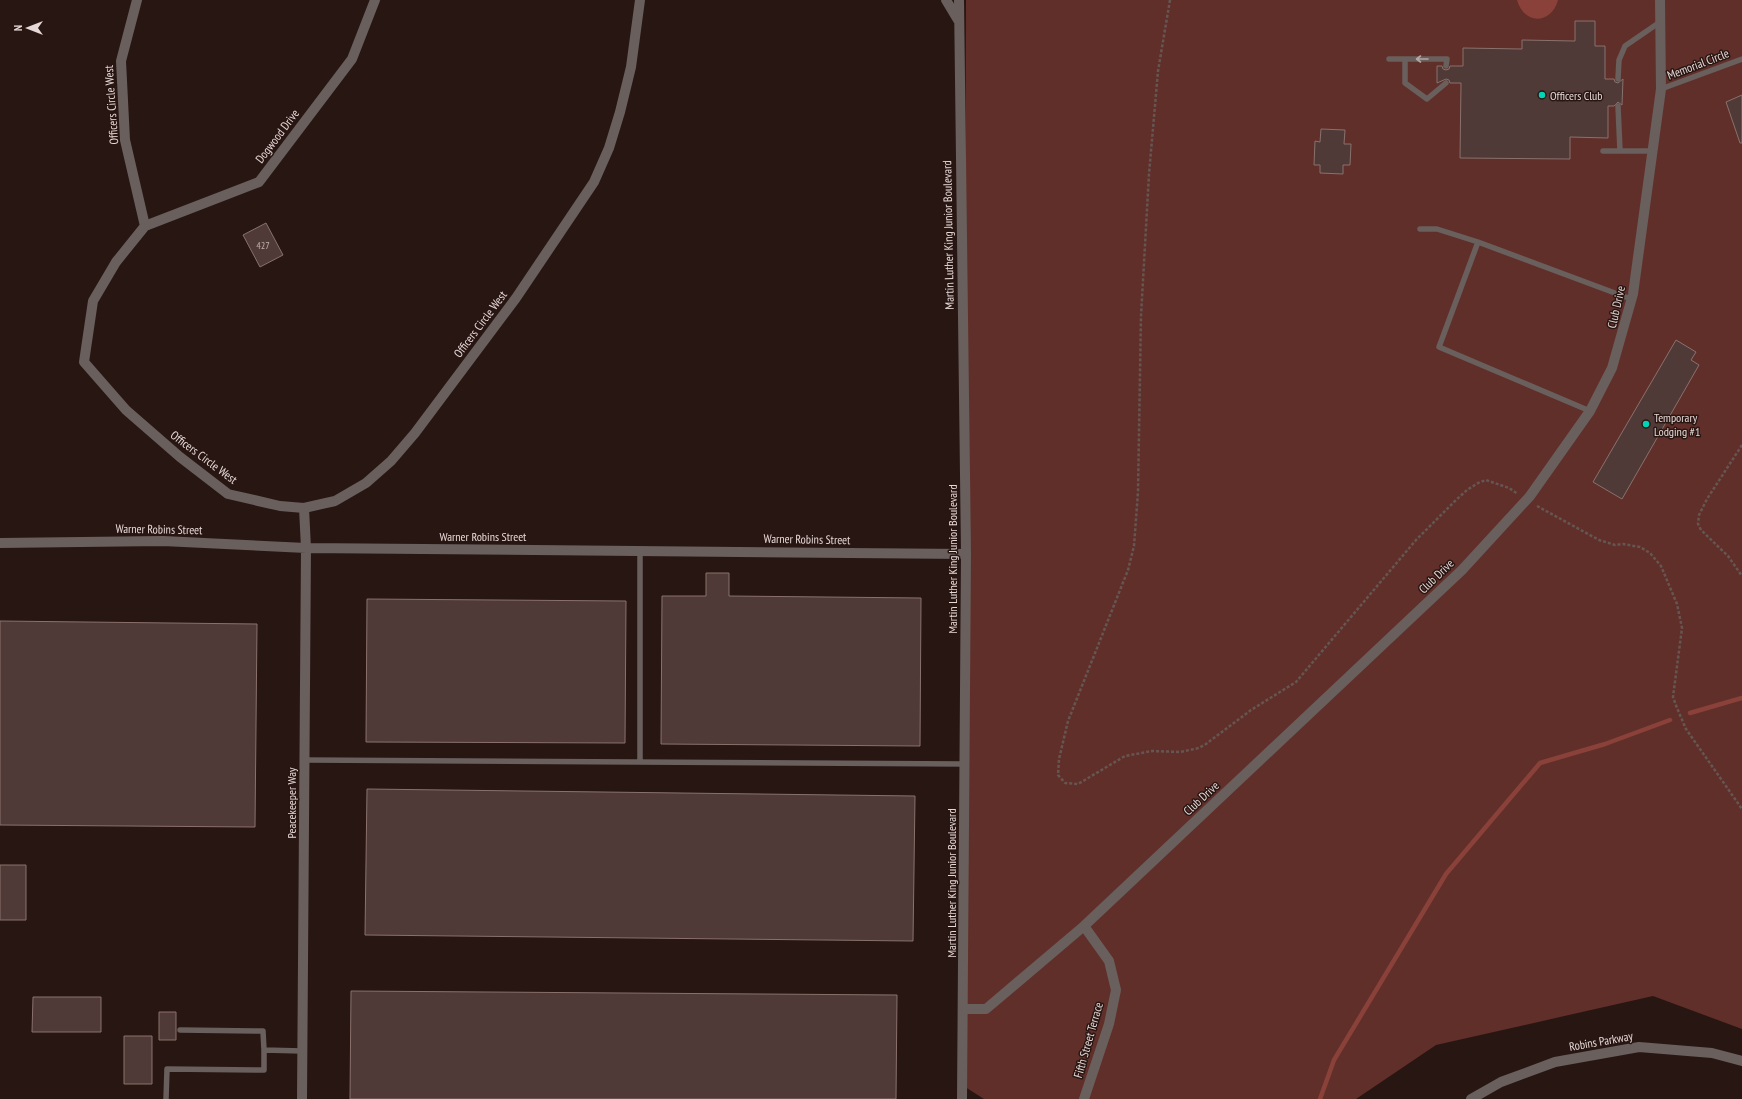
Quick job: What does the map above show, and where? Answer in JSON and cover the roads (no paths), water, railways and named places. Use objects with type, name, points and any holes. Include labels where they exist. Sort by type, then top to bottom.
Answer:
[{"type":"street","name":"Officers Circle West","points":[[137,0],[121,61],[125,140],[145,226],[116,262],[93,301],[84,362],[126,410],[180,457],[228,494],[280,506],[304,508],[335,501],[366,483],[391,461],[415,433],[516,298],[552,246],[594,182],[609,148],[620,112],[630,67],[640,0]]},
{"type":"street","name":"Dogwood Drive","points":[[145,226],[259,182],[352,58],[375,0]]},
{"type":"street","points":[[946,0],[958,20]]},
{"type":"street","points":[[958,20],[959,0]]},
{"type":"street","name":"Club Drive","points":[[963,1009],[986,1009],[1084,926],[1456,575],[1527,499],[1590,411],[1612,368],[1631,299],[1661,89],[1660,0]]},
{"type":"street","name":"Martin Luther King Junior Boulevard","points":[[958,20],[966,554],[962,1099]]},
{"type":"street","name":"Peacekeeper Way","points":[[302,1099],[306,548],[304,508]]},
{"type":"street","name":"Warner Robins Street","points":[[0,543],[163,541],[306,548],[966,554]]},
{"type":"street","name":"Fifth Street Terrace","points":[[1084,926],[1109,961],[1116,990],[1109,1024],[1084,1099]]},
{"type":"street","name":"Robins Parkway","points":[[1471,1099],[1501,1082],[1555,1062],[1639,1047],[1712,1053],[1742,1061]]},
{"type":"lane","points":[[1618,79],[1619,60],[1625,46],[1661,22]]},
{"type":"lane","points":[[1406,58],[1405,83],[1427,99],[1446,83]]},
{"type":"lane","points":[[1389,59],[1447,59],[1446,66]]},
{"type":"lane","name":"Memorial Circle","points":[[1661,89],[1742,59]]},
{"type":"lane","points":[[1618,106],[1620,151]]},
{"type":"lane","points":[[1602,151],[1653,151]]},
{"type":"lane","points":[[1420,229],[1437,229],[1478,242],[1631,299]]},
{"type":"lane","points":[[1478,242],[1439,347],[1590,411]]},
{"type":"lane","points":[[640,551],[640,762]]},
{"type":"lane","points":[[305,760],[964,764]]},
{"type":"lane","points":[[166,1099],[167,1069],[264,1070],[263,1031],[180,1030]]},
{"type":"lane","points":[[264,1050],[302,1052]]},
{"type":"waterway","points":[[1690,713],[1742,698]]},
{"type":"waterway","points":[[1320,1099],[1334,1060],[1446,874],[1540,763],[1605,744],[1670,720]]},
{"type":"place","name":"Officers Club","points":[[1542,95]]},
{"type":"place","name":"Temporary Lodging #1","points":[[1646,424]]}]
